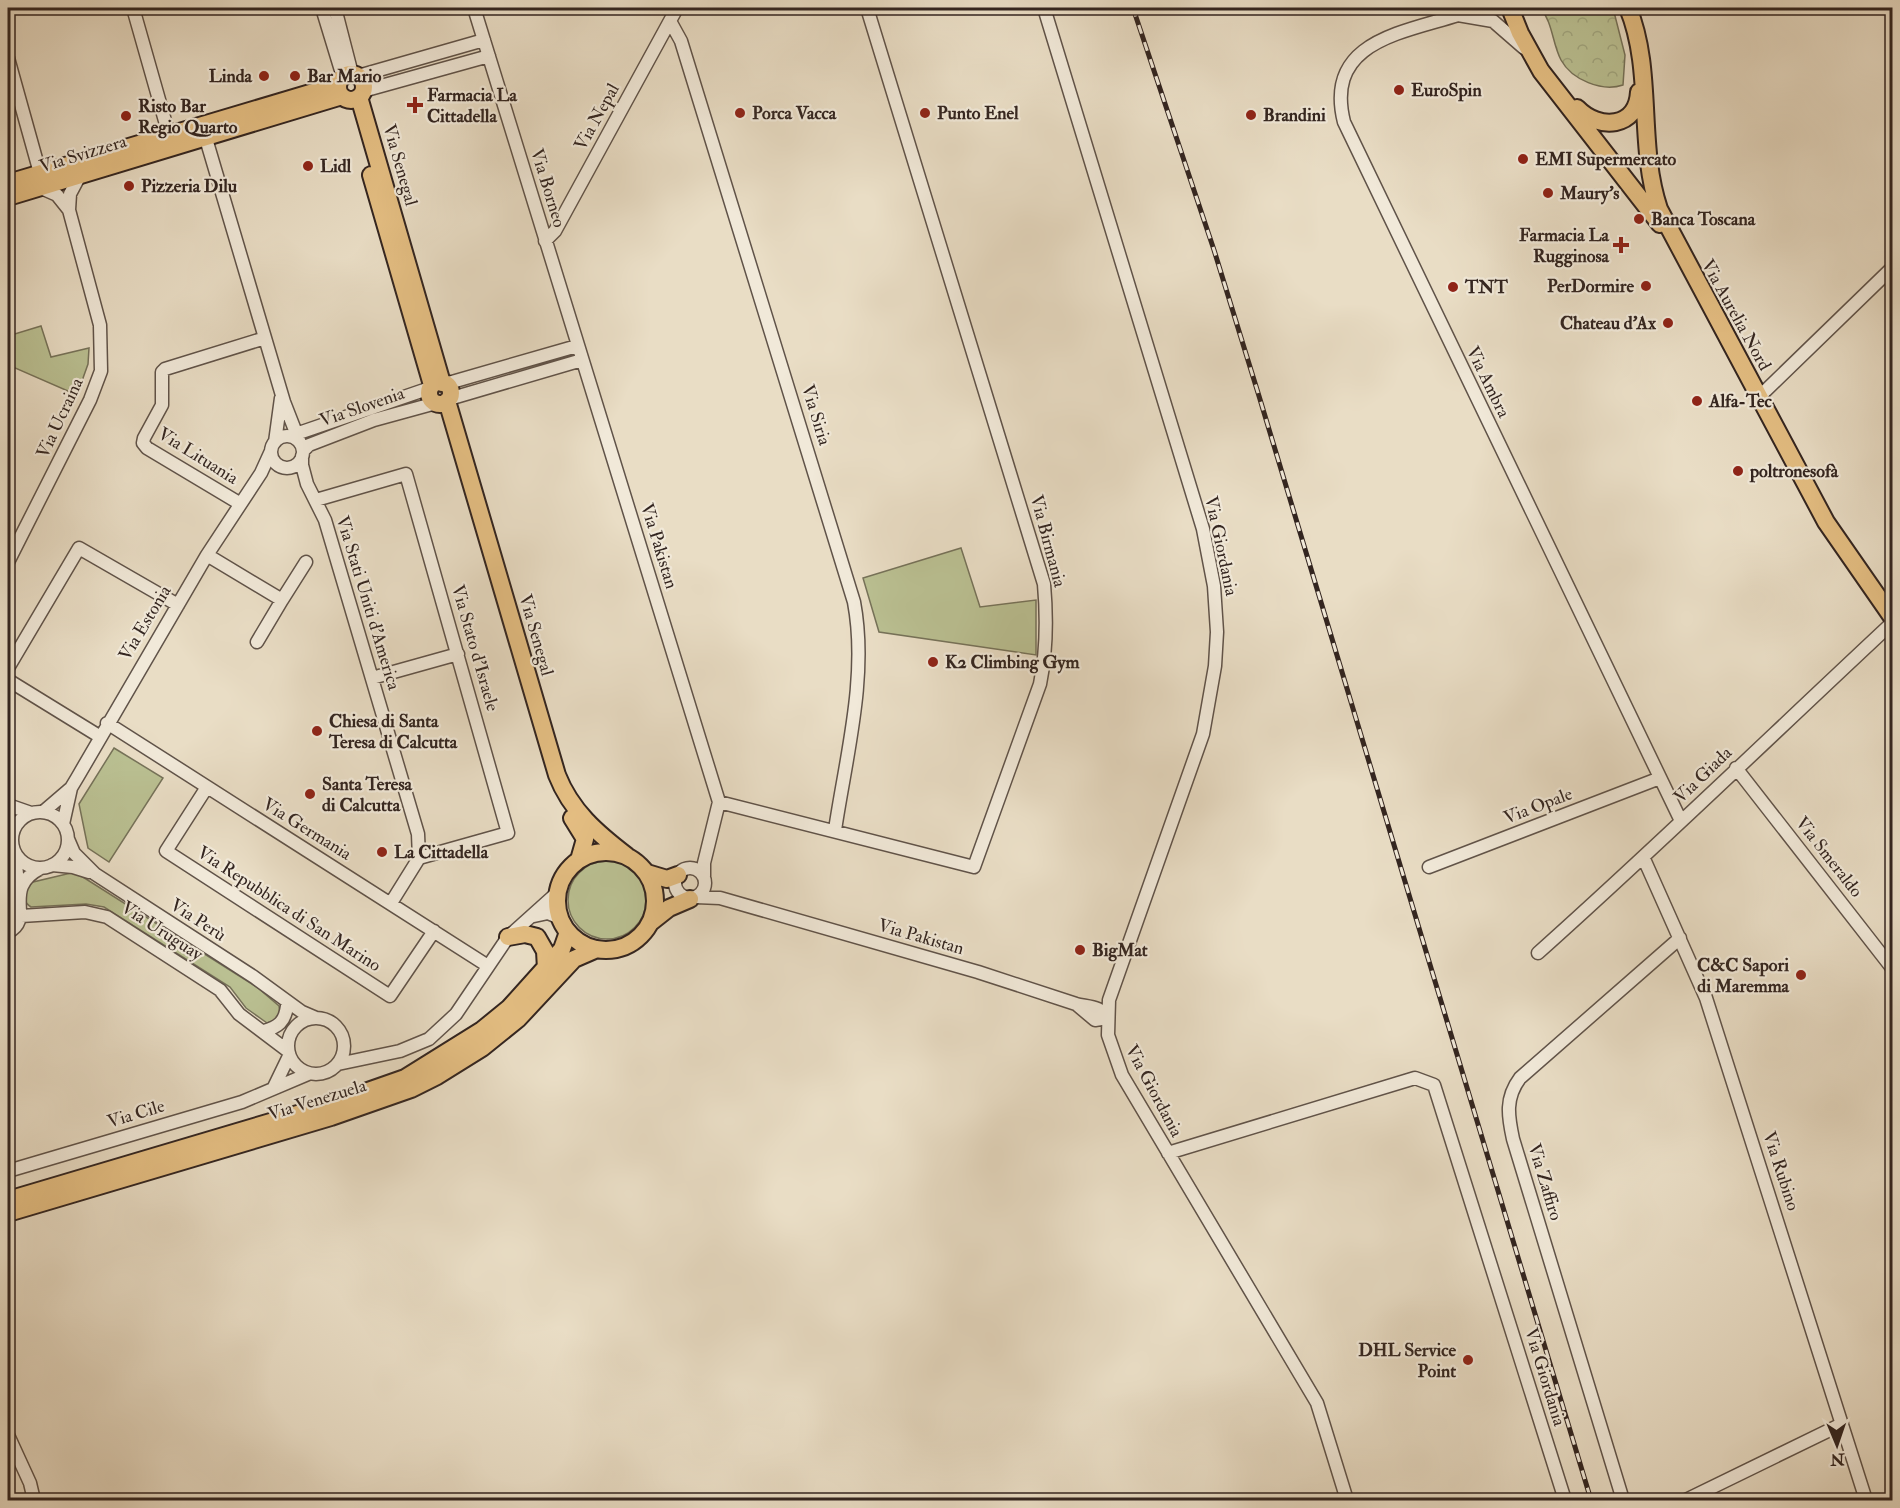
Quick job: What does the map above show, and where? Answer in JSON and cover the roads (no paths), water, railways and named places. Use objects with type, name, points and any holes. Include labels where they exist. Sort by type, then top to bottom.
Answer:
[{"type":"main road","name":"Via Aurelia Nord","points":[[1510,8],[1531,54],[1552,85],[1677,246]]},
{"type":"main road","points":[[1628,8],[1641,59]]},
{"type":"main road","points":[[1612,162],[1607,142],[1618,123],[1631,114],[1637,104],[1641,59],[1638,8]]},
{"type":"main road","name":"Via Aurelia Nord","points":[[1641,59],[1646,136],[1653,191],[1677,246],[1826,522],[1893,617]]},
{"type":"main road","points":[[1552,85],[1589,119],[1605,124],[1618,123]]},
{"type":"main road","name":"Via Svizzera","points":[[8,197],[40,180],[350,87]]},
{"type":"main road","name":"Via Senegal","points":[[350,87],[440,393],[557,776],[571,805],[606,840],[627,856]]},
{"type":"main road","name":"Via Svizzera","points":[[8,183],[79,177],[171,141]]},
{"type":"main road","name":"Via Senegal","points":[[440,393],[548,778],[555,794],[585,837],[584,850],[579,860]]},
{"type":"main road","points":[[597,949],[576,940],[564,925],[557,893],[565,874],[579,860],[602,852],[627,856],[647,873],[652,882],[655,902],[650,923]]},
{"type":"main road","points":[[647,873],[667,879],[678,875]]},
{"type":"main road","name":"Via Venezuela","points":[[8,1213],[332,1117],[411,1089],[482,1048],[527,1010],[574,959],[597,949],[615,948],[632,943],[666,909],[693,898]]},
{"type":"main road","name":"Via Venezuela","points":[[8,1200],[328,1105],[405,1078],[482,1030],[509,1008],[562,950],[564,925]]},
{"type":"main road","points":[[508,937],[525,934],[537,937],[545,951],[546,969]]},
{"type":"street","points":[[133,8],[171,141]]},
{"type":"street","name":"Via Senegal","points":[[322,8],[350,87]]},
{"type":"street","name":"Via Senegal","points":[[335,8],[350,87]]},
{"type":"street","name":"Via Borneo","points":[[474,8],[545,241]]},
{"type":"street","name":"Via Nepal","points":[[545,241],[555,231],[677,8]]},
{"type":"street","name":"Via Birmania","points":[[719,802],[974,867],[1040,684],[1046,658],[1047,627],[1044,584],[867,8]]},
{"type":"street","name":"Via Giordania","points":[[1044,8],[1203,529],[1216,597],[1215,666],[1203,734],[1101,1019],[1122,1076],[1317,1403],[1347,1500]]},
{"type":"street","points":[[1482,18],[1496,15],[1504,8]]},
{"type":"street","points":[[1464,11],[1499,25],[1531,54]]},
{"type":"street","name":"Via Ambra","points":[[1464,11],[1382,40],[1357,56],[1345,71],[1340,87],[1344,122],[1681,821]]},
{"type":"street","name":"Via Siria","points":[[670,21],[681,41],[854,602],[859,628],[859,666],[835,830]]},
{"type":"street","name":"Via Svizzera","points":[[350,87],[484,40]]},
{"type":"street","name":"Via Svizzera","points":[[350,87],[489,56]]},
{"type":"street","points":[[8,58],[40,180],[69,210]]},
{"type":"street","name":"Via Stati Uniti d'America","points":[[204,131],[281,394],[298,441],[307,484],[316,500],[338,562],[418,834],[419,858]]},
{"type":"street","name":"Via Ucraina","points":[[8,562],[90,400],[101,371],[100,325],[69,210],[70,194],[79,177]]},
{"type":"street","name":"Via Pakistan","points":[[545,241],[719,802]]},
{"type":"street","points":[[1759,397],[1893,268]]},
{"type":"street","name":"Via Lituania","points":[[239,503],[147,448],[143,443],[162,405],[162,372],[165,369],[265,338]]},
{"type":"street","name":"Via Slovenia","points":[[298,441],[578,346]]},
{"type":"street","name":"Via Slovenia","points":[[298,441],[309,445],[440,393],[582,360]]},
{"type":"street","name":"Via Stati Uniti d'America","points":[[273,446],[281,394]]},
{"type":"street","points":[[255,479],[273,468],[284,468],[297,465],[298,441],[273,446],[273,460],[284,468]]},
{"type":"street","name":"Via Estonia","points":[[63,824],[70,788],[273,446]]},
{"type":"street","name":"Via Stati Uniti d'America","points":[[284,468],[307,484]]},
{"type":"street","name":"Via Stato d'Israele","points":[[316,500],[406,474],[458,654],[508,833],[419,858]]},
{"type":"street","points":[[8,668],[79,548],[178,605]]},
{"type":"street","points":[[207,555],[282,600]]},
{"type":"street","points":[[256,642],[306,562]]},
{"type":"street","name":"Via Giada","points":[[1538,953],[1644,859],[1736,768],[1893,623]]},
{"type":"street","points":[[372,678],[458,654]]},
{"type":"street","points":[[8,680],[99,736]]},
{"type":"street","name":"Via Germania","points":[[107,723],[488,966]]},
{"type":"street","name":"Via Smeraldo","points":[[1736,768],[1893,968]]},
{"type":"street","name":"Via Opale","points":[[1429,867],[1660,778]]},
{"type":"street","name":"Via Repubblica di San Marino","points":[[207,787],[166,851],[390,996],[434,931]]},
{"type":"street","name":"Via Estonia","points":[[37,812],[70,788]]},
{"type":"street","points":[[693,898],[704,891],[702,872],[719,802]]},
{"type":"street","points":[[8,805],[58,818],[63,824]]},
{"type":"street","points":[[13,831],[20,820],[37,812]]},
{"type":"street","points":[[8,819],[13,831],[12,847],[17,874],[8,893]]},
{"type":"street","name":"Via Perù","points":[[63,824],[74,853],[95,874],[284,1001],[302,1012],[332,1023],[357,1050],[378,1055]]},
{"type":"street","points":[[8,932],[19,924],[20,890],[27,878],[64,855],[68,839]]},
{"type":"street","name":"Via Perù","points":[[15,855],[26,865],[73,867],[95,874]]},
{"type":"street","points":[[390,903],[419,858]]},
{"type":"street","name":"Via Rubino","points":[[1644,859],[1695,969],[1716,1026],[1866,1500]]},
{"type":"street","points":[[685,869],[702,872],[720,897],[693,898],[678,892],[675,884],[678,875],[685,869]]},
{"type":"street","points":[[288,1054],[296,1066],[308,1074],[322,1074],[338,1064],[414,1047],[446,1026],[508,937],[557,893]]},
{"type":"street","name":"Via Pakistan","points":[[720,897],[960,966],[1077,1004],[1095,1007]]},
{"type":"street","name":"Via Uruguay","points":[[21,916],[84,912],[107,917],[220,990],[239,1014],[264,1031],[288,1054]]},
{"type":"street","points":[[530,917],[548,914],[564,925]]},
{"type":"street","name":"Via Zaffiro","points":[[1623,1500],[1508,1118],[1509,1098],[1520,1078],[1680,938]]},
{"type":"street","points":[[1095,1007],[1109,1000]]},
{"type":"street","points":[[274,1088],[288,1054],[292,1031],[284,1001]]},
{"type":"street","points":[[264,1031],[280,1024],[286,1015],[284,1001]]},
{"type":"street","name":"Via Pakistan","points":[[1077,1004],[1101,1019]]},
{"type":"street","points":[[1095,1007],[1104,1012],[1101,1019]]},
{"type":"street","points":[[264,1031],[277,1035],[292,1031],[302,1022],[316,1018]]},
{"type":"street","points":[[338,1064],[344,1051],[343,1037]]},
{"type":"street","name":"Via Cile","points":[[8,1171],[242,1102],[308,1074]]},
{"type":"street","name":"Via Giordania","points":[[1168,1153],[1414,1078],[1422,1078],[1434,1084],[1565,1500]]},
{"type":"street","points":[[1686,1500],[1842,1424]]},
{"type":"street","points":[[8,1435],[30,1483],[33,1500]]},
{"type":"railway","points":[[1133,8],[1214,250],[1259,396],[1591,1500]]},
{"type":"place","name":"Linda","points":[[264,76]]},
{"type":"place","name":"Bar Mario","points":[[295,76]]},
{"type":"place","name":"EuroSpin","points":[[1399,90]]},
{"type":"place","name":"Farmacia La Cittadella","points":[[415,105]]},
{"type":"place","name":"Porca Vacca","points":[[740,113]]},
{"type":"place","name":"Punto Enel","points":[[925,113]]},
{"type":"place","name":"Brandini","points":[[1251,115]]},
{"type":"place","name":"Risto Bar Regio Quarto","points":[[126,116]]},
{"type":"place","name":"EMI Supermercato","points":[[1523,159]]},
{"type":"place","name":"Lidl","points":[[308,166]]},
{"type":"place","name":"Pizzeria Dilu","points":[[129,186]]},
{"type":"place","name":"Maury's","points":[[1548,193]]},
{"type":"place","name":"Banca Toscana","points":[[1639,219]]},
{"type":"place","name":"Farmacia La Rugginosa","points":[[1621,245]]},
{"type":"place","name":"PerDormire","points":[[1646,286]]},
{"type":"place","name":"TNT","points":[[1453,287]]},
{"type":"place","name":"Chateau d'Ax","points":[[1668,323]]},
{"type":"place","name":"Alfa-Tec","points":[[1697,401]]},
{"type":"place","name":"poltronesofà","points":[[1738,471]]},
{"type":"place","name":"K2 Climbing Gym","points":[[933,662]]},
{"type":"place","name":"Chiesa di Santa Teresa di Calcutta","points":[[317,731]]},
{"type":"place","name":"Santa Teresa di Calcutta","points":[[310,794]]},
{"type":"place","name":"La Cittadella","points":[[382,852]]},
{"type":"place","name":"BigMat","points":[[1080,950]]},
{"type":"place","name":"C&C Sapori di Maremma","points":[[1801,975]]},
{"type":"place","name":"DHL Service Point","points":[[1468,1360]]}]
